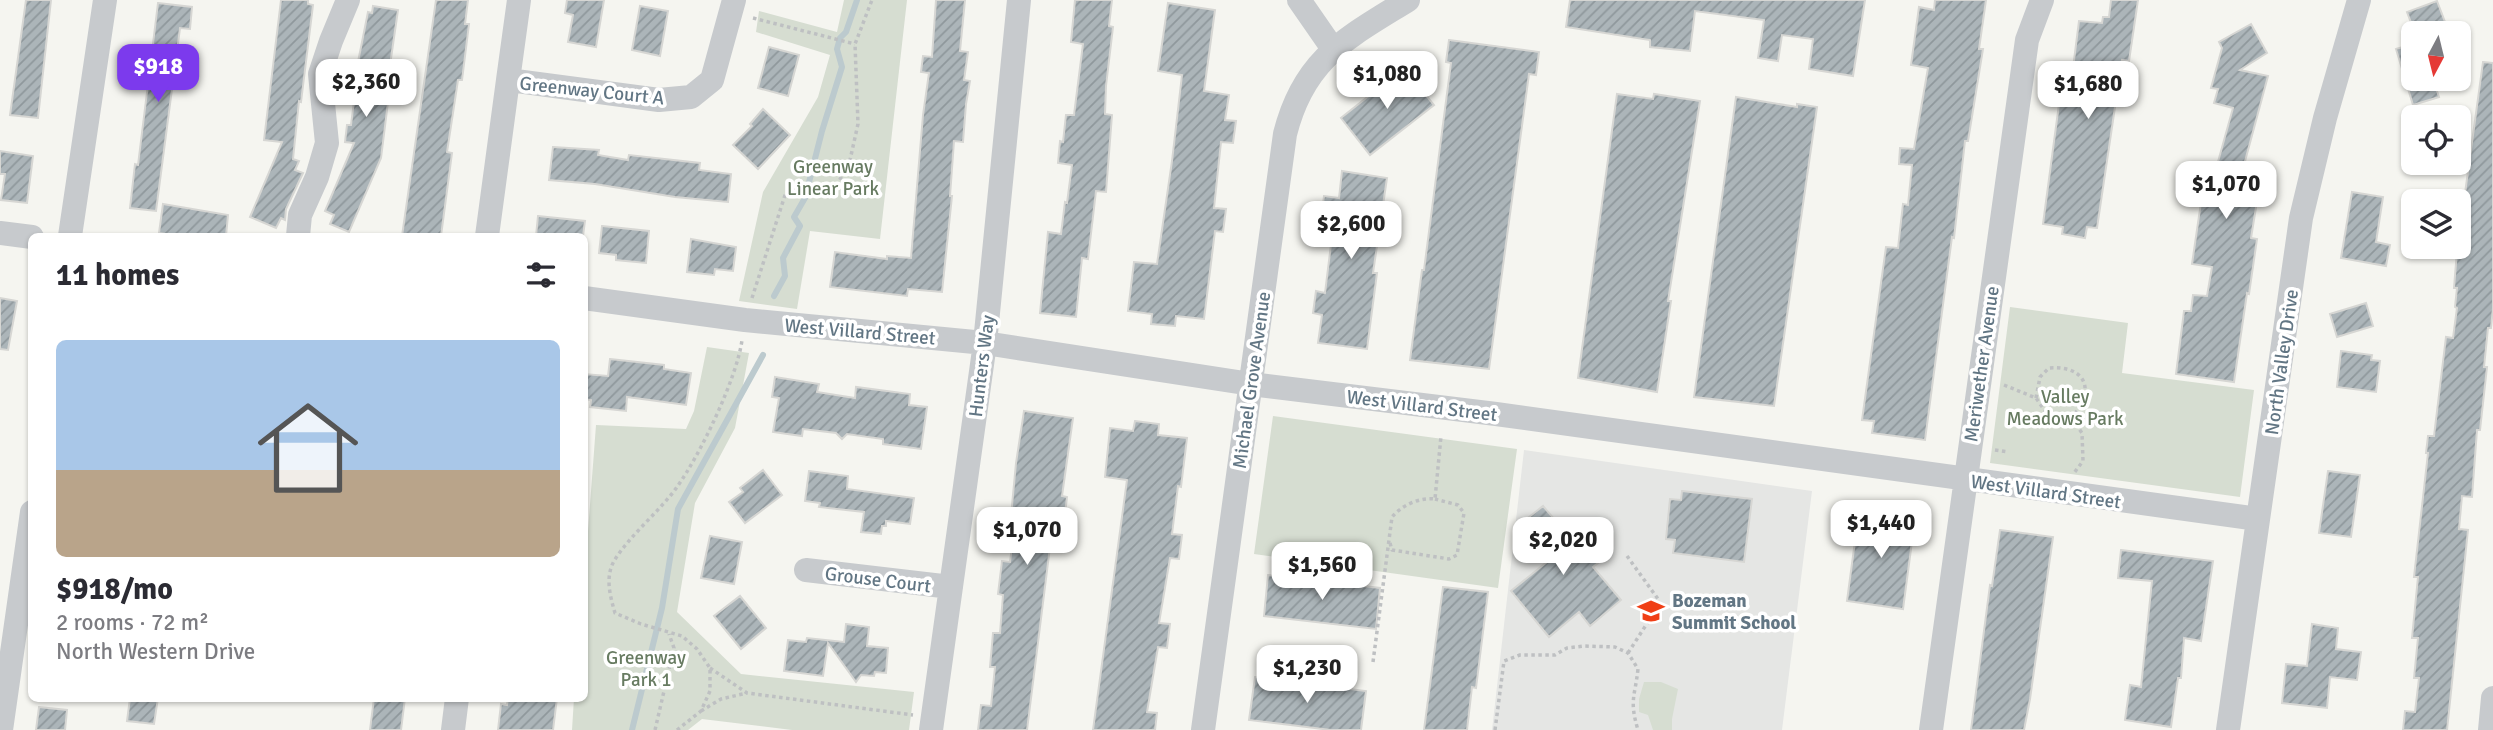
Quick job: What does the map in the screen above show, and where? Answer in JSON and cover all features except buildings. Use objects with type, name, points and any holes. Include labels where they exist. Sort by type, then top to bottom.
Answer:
[{"type":"street","points":[[70,233],[106,0]]},
{"type":"street","points":[[298,233],[300,215],[317,177],[327,143],[320,74],[348,0]]},
{"type":"street","name":"Greenway Court A","points":[[487,233],[519,0]]},
{"type":"street","name":"Hunters Way","points":[[932,724],[985,343],[1019,0]]},
{"type":"street","points":[[1299,0],[1333,49]]},
{"type":"street","name":"Michael Grove Avenue","points":[[1203,730],[1285,134],[1290,115],[1303,87],[1320,61],[1333,49],[1408,0]]},
{"type":"street","name":"Meriwether Avenue","points":[[1931,730],[2027,40],[2042,0]]},
{"type":"street","name":"North Valley Drive","points":[[2228,730],[2301,218],[2325,118],[2359,0]]},
{"type":"street","name":"Greenway Court A","points":[[509,80],[659,100],[691,97],[712,80],[732,6]]},
{"type":"street","points":[[0,233],[28,236]]},
{"type":"street","name":"West Villard Street","points":[[588,299],[745,320],[985,343],[1251,384],[1496,414],[2259,519]]},
{"type":"street","points":[[1,730],[28,540]]},
{"type":"street","name":"Grouse Court","points":[[806,570],[951,587]]},
{"type":"street","points":[[2490,730],[2493,698]]},
{"type":"street","points":[[453,730],[456,702]]},
{"type":"path","points":[[747,693],[710,668],[697,649],[682,636],[645,625],[615,612],[608,590],[613,562],[677,487],[704,440],[740,356],[745,320],[786,192],[795,186],[814,193],[834,191],[850,160],[858,124],[855,44],[872,0]]},
{"type":"path","points":[[732,6],[833,40],[855,44]]},
{"type":"path","points":[[2036,398],[2040,377],[2049,368],[2063,367],[2075,372],[2087,389],[2084,402],[2069,420]]},
{"type":"path","points":[[2004,385],[2036,398],[2045,411],[2077,426],[2082,433],[2083,461],[2073,475]]},
{"type":"path","points":[[1435,499],[1441,436]]},
{"type":"path","points":[[1995,450],[2008,452]]},
{"type":"path","points":[[1373,662],[1392,517],[1398,510],[1425,498],[1458,505],[1464,513],[1457,555],[1449,558],[1392,550],[1389,541]]},
{"type":"path","points":[[1627,556],[1658,599],[1657,608],[1628,653]]},
{"type":"path","points":[[655,730],[674,648],[673,639],[667,631]]},
{"type":"path","points":[[1495,730],[1504,661],[1520,655],[1555,655],[1567,648],[1584,646],[1615,648],[1628,653],[1638,669],[1632,695],[1638,730]]},
{"type":"path","points":[[701,711],[710,691],[710,668]]},
{"type":"path","points":[[677,730],[722,699],[747,693],[932,724]]},
{"type":"shaded area","name":"Bozeman Summit School","points":[[1524,450],[1812,491],[1782,730],[1492,730]]},
{"type":"green space","name":"Greenway Linear Park","points":[[844,0],[907,0],[880,239],[810,231],[797,309],[739,301],[763,192],[818,97],[830,55],[756,32],[759,11],[837,32]]},
{"type":"green space","name":"Valley Meadows Park","points":[[2010,307],[2128,323],[2122,373],[2254,390],[2240,497],[1990,463]]},
{"type":"green space","name":"Greenway Park 1","points":[[707,347],[749,353],[735,428],[695,503],[677,612],[741,674],[914,692],[909,730],[792,730],[702,719],[688,730],[572,730],[574,702],[588,702],[588,531],[596,425],[686,429],[694,411]]},
{"type":"green space","points":[[1273,416],[1517,449],[1498,588],[1254,554]]},
{"type":"green space","points":[[1644,682],[1661,682],[1678,689],[1672,730],[1653,730],[1648,715],[1639,712],[1639,699]]},
{"type":"waterway","points":[[774,296],[785,276],[783,258],[800,226],[794,217],[805,198],[842,67],[837,49],[840,38],[846,32],[857,0]]},
{"type":"waterway","points":[[632,730],[662,608],[678,509],[763,355]]},
{"type":"place","name":"Bozeman Summit School","points":[[1651,611]]}]
